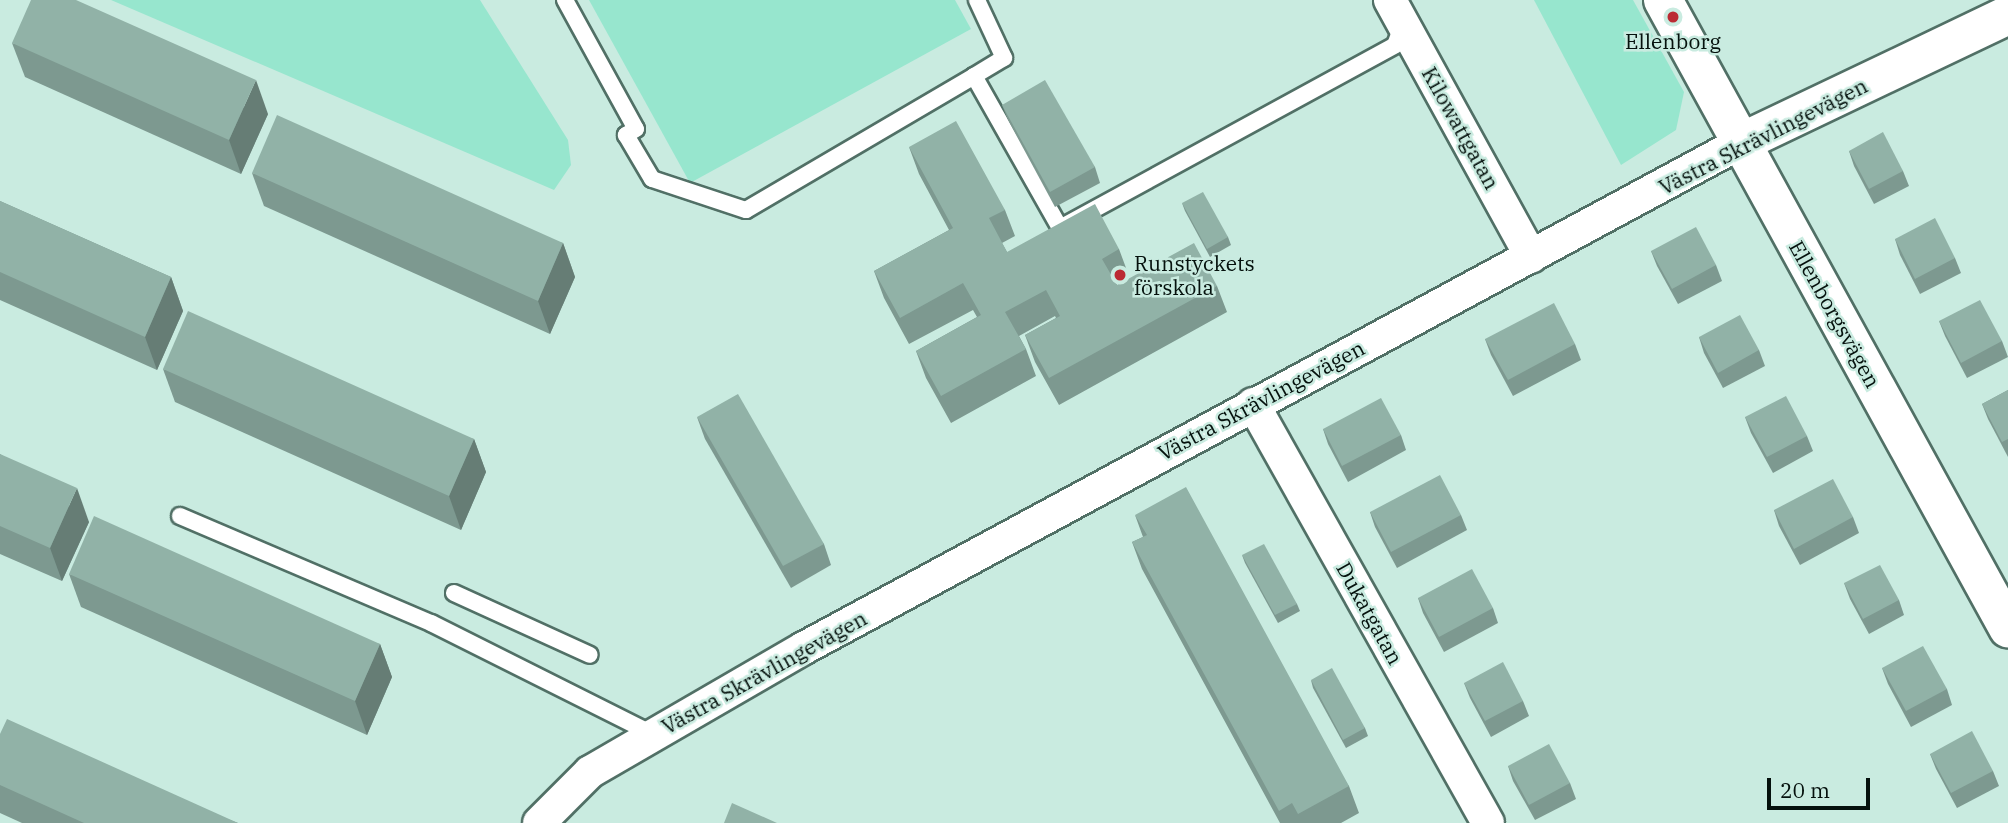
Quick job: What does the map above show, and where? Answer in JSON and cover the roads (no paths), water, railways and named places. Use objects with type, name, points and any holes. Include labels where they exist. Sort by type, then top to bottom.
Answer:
[{"type":"street","name":"Ellenborgsvägen","points":[[1663,0],[2008,628]]},
{"type":"street","name":"Kilowattgatan","points":[[1396,12],[1531,257]]},
{"type":"street","name":"Västra Skrävlingevägen","points":[[539,823],[590,772],[653,734],[1253,404],[1742,142],[2008,16]]},
{"type":"street","name":"Dukatgatan","points":[[1253,404],[1488,823]]},
{"type":"lane","points":[[565,0],[636,129],[626,135],[652,180],[746,210],[1003,58],[977,0]]},
{"type":"lane","points":[[974,76],[1060,228],[1395,45],[1396,12]]},
{"type":"lane","points":[[180,516],[430,623],[653,734]]},
{"type":"lane","points":[[454,593],[590,655]]},
{"type":"place","name":"Ellenborg","points":[[1673,17]]},
{"type":"place","name":"Runstyckets förskola","points":[[1120,275]]}]
